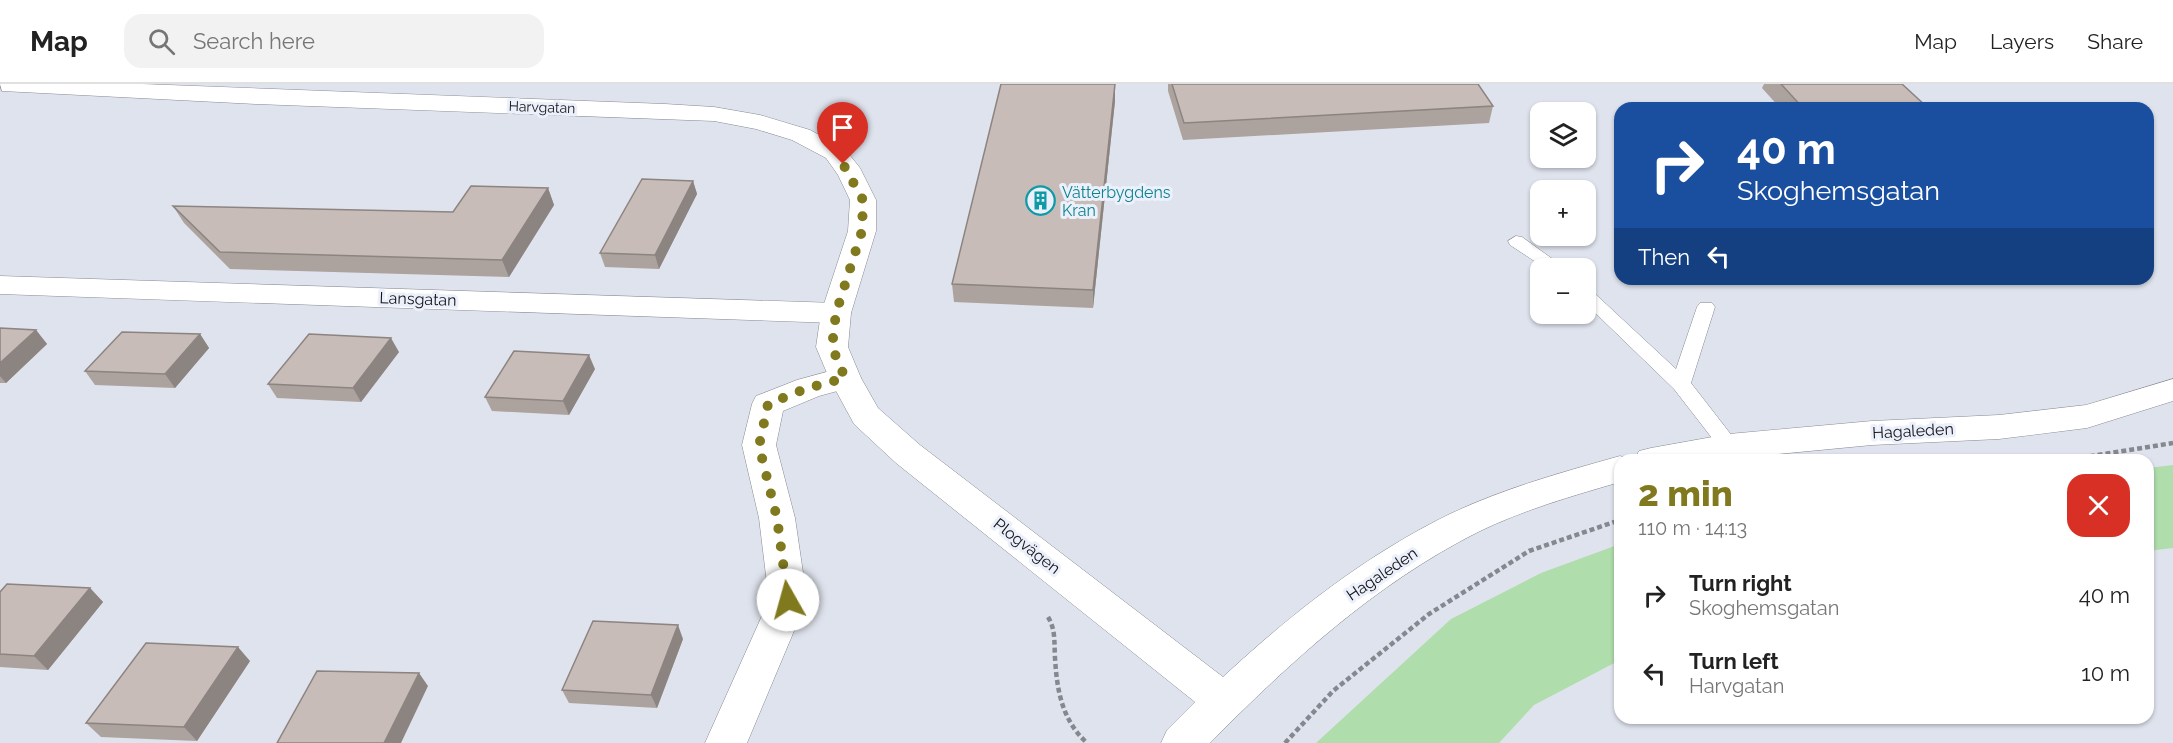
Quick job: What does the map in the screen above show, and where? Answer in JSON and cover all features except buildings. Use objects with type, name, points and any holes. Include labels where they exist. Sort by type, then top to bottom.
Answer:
[{"type":"street","name":"Harvgatan","points":[[2,84],[244,97],[714,114],[760,122],[801,135],[835,153],[851,174],[863,200],[862,231],[836,313],[832,347],[845,378]]},
{"type":"street","name":"Lansgatan","points":[[0,285],[836,313]]},
{"type":"street","name":"Plogvägen","points":[[845,378],[866,416],[908,454],[1224,701]]},
{"type":"street","points":[[726,743],[788,600],[777,518],[759,446],[768,404],[808,388],[845,378]]},
{"type":"street","name":"Hagaleden","points":[[1684,454],[1729,446],[1872,433],[2010,426],[2087,416],[2173,390]]},
{"type":"street","name":"Hagaleden","points":[[1182,743],[1224,701],[1317,618],[1395,561],[1466,522],[1543,491],[1614,471]]},
{"type":"lane","points":[[1516,241],[1541,258]]},
{"type":"lane","points":[[1596,304],[1681,384],[1729,446]]},
{"type":"lane","points":[[1681,384],[1706,307]]},
{"type":"path","points":[[2104,454],[2173,443]]},
{"type":"path","points":[[1285,743],[1333,691],[1429,614],[1529,551],[1614,522]]},
{"type":"green space","points":[[2173,465],[2173,548],[2154,550],[2154,467]]},
{"type":"green space","points":[[1614,546],[1614,663],[1534,705],[1499,743],[1316,743],[1451,619],[1541,573]]},
{"type":"place","name":"Vätterbygdens Kran","points":[[1041,201]]},
{"type":"route","points":[[788,600],[777,518],[759,446],[768,404],[808,388],[845,378],[832,347],[836,313],[862,231],[863,200],[851,174],[843,164]]}]
